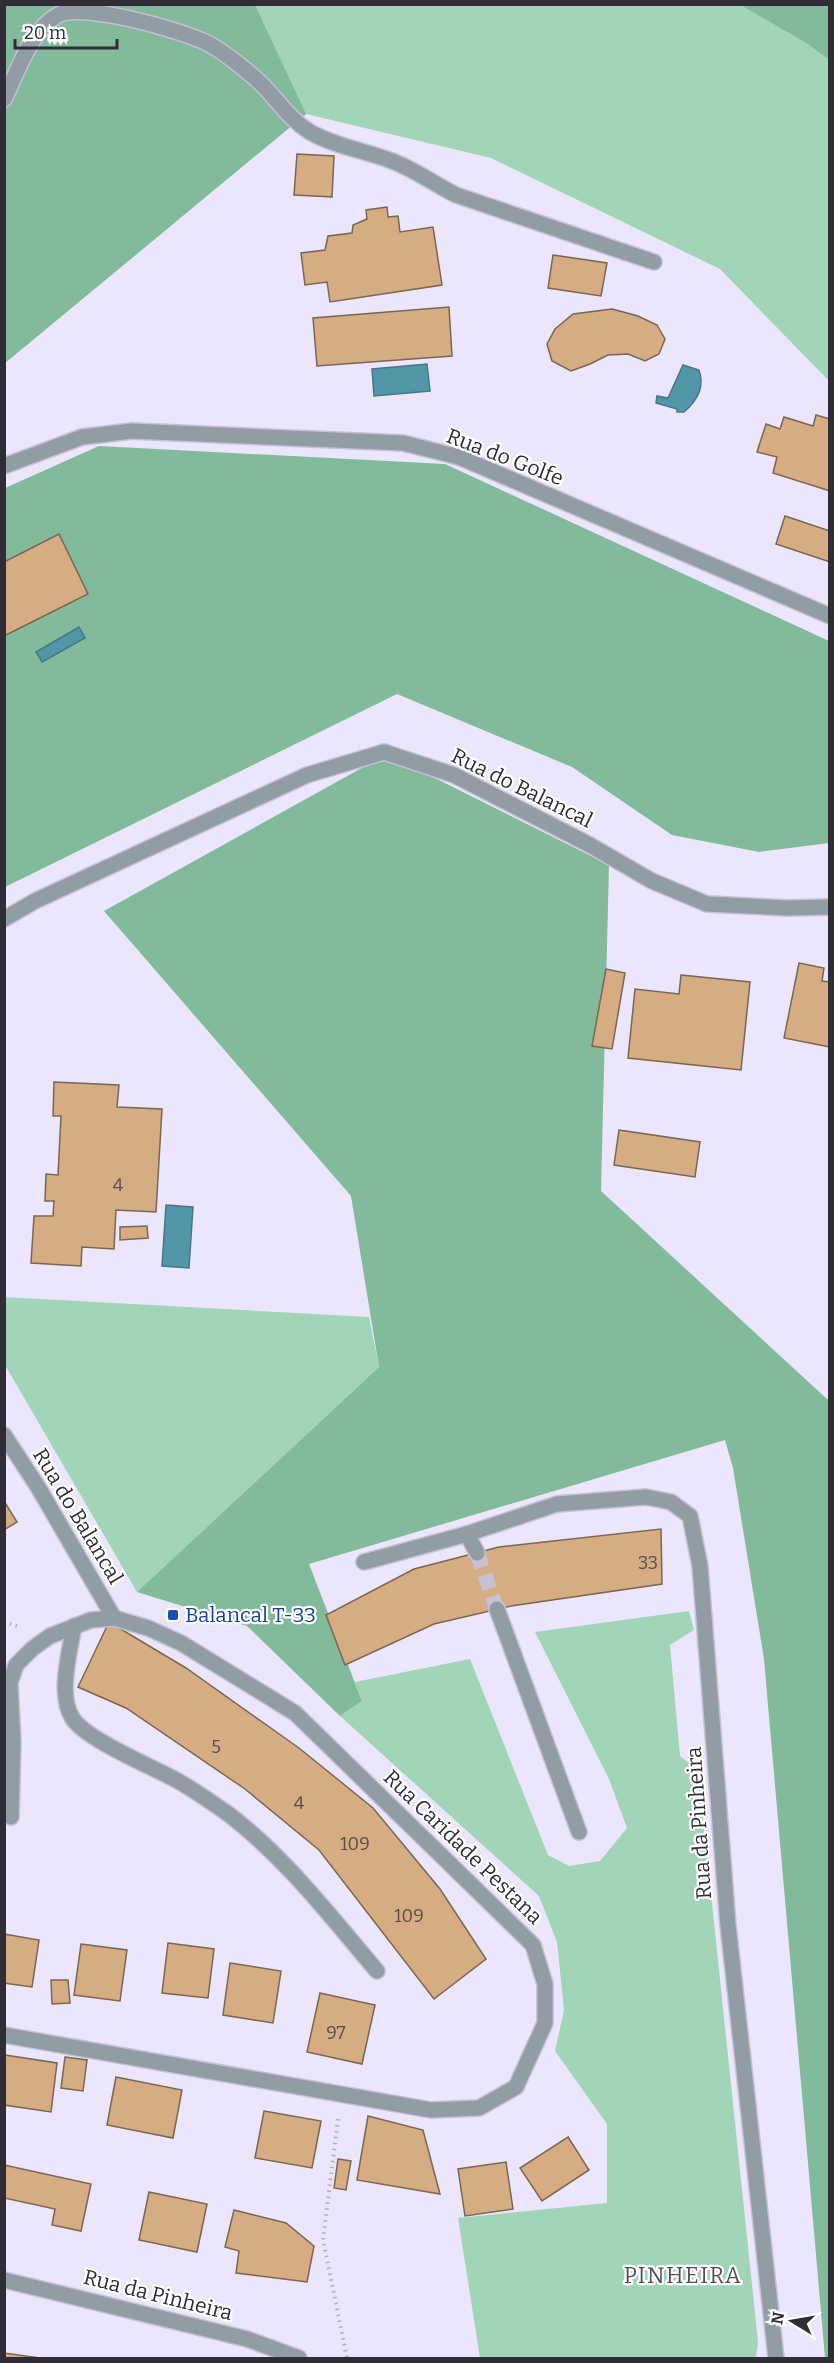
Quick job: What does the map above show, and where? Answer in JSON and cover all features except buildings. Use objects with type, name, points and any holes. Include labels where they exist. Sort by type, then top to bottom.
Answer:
[{"type":"street","points":[[4,99],[31,45],[43,27],[58,15],[78,10],[172,28],[209,44],[256,78],[286,113],[311,132],[411,169],[456,195],[654,262]]},
{"type":"street","name":"Rua do Golfe","points":[[4,466],[82,437],[132,431],[403,443],[459,457],[830,616]]},
{"type":"street","name":"Rua do Balancal","points":[[4,919],[35,901],[307,775],[384,752],[454,775],[588,844],[652,881],[707,904],[788,908],[830,907]]},
{"type":"street","name":"Rua do Balancal","points":[[4,1435],[38,1487],[114,1618]]},
{"type":"street","name":"Rua da Pinheira","points":[[364,1562],[467,1534],[557,1504],[646,1497],[671,1502],[690,1516],[700,1566],[728,1925],[776,2358]]},
{"type":"street","points":[[467,1534],[477,1552]]},
{"type":"street","points":[[497,1609],[579,1832]]},
{"type":"street","name":"Rua Caridade Pestana","points":[[4,2036],[430,2110],[479,2108],[516,2087],[545,2023],[545,1984],[533,1945],[295,1713],[181,1643],[148,1628],[114,1618],[92,1620],[50,1636],[16,1665],[10,1683],[13,1742],[11,1817]]},
{"type":"street","points":[[74,1626],[65,1687],[66,1704],[72,1719],[85,1732],[181,1782],[227,1813],[264,1844],[377,1971]]},
{"type":"street","name":"Rua da Pinheira","points":[[4,2280],[247,2339],[298,2358]]},
{"type":"path","points":[[341,2094],[323,2240],[347,2358]]},
{"type":"green space","points":[[5,5],[829,5],[829,381],[720,269],[491,158],[306,114],[5,363]]},
{"type":"green space","points":[[5,5],[255,5],[306,114],[5,363]]},
{"type":"green space","points":[[741,5],[829,5],[829,60],[808,44]]},
{"type":"green space","points":[[99,446],[445,464],[829,641],[829,843],[759,852],[672,835],[572,767],[397,694],[5,887],[5,488]]},
{"type":"green space","points":[[387,754],[609,865],[601,1191],[827,1399],[829,1398],[829,2358],[825,2358],[764,1659],[733,1468],[725,1440],[309,1564],[362,1701],[340,1716],[247,1626],[137,1592],[379,1367],[351,1196],[104,911]]},
{"type":"green space","points":[[4,1297],[369,1317],[379,1367],[137,1592],[5,1365]]},
{"type":"green space","points":[[689,1611],[694,1630],[670,1645],[680,1756],[698,1770],[758,2342],[756,2358],[480,2358],[458,2218],[607,2203],[607,2124],[555,2051],[564,2010],[557,1942],[539,1896],[340,1716],[362,1701],[355,1682],[470,1659],[548,1855],[569,1866],[600,1861],[627,1828],[609,1779],[535,1632]]},
{"type":"water","points":[[427,364],[430,391],[374,396],[372,369]]},
{"type":"water","points":[[683,365],[699,370],[701,382],[699,393],[689,408],[684,412],[677,412],[677,409],[656,403],[657,396],[668,398]]},
{"type":"water","points":[[79,627],[85,638],[42,662],[36,652]]},
{"type":"water","points":[[166,1205],[193,1207],[189,1268],[162,1266]]},
{"type":"tunnel","points":[[477,1553],[497,1609]]},
{"type":"place","name":"Balancal T-33","points":[[173,1615]]},
{"type":"district","name":"PINHEIRA","points":[[683,2275]]}]
